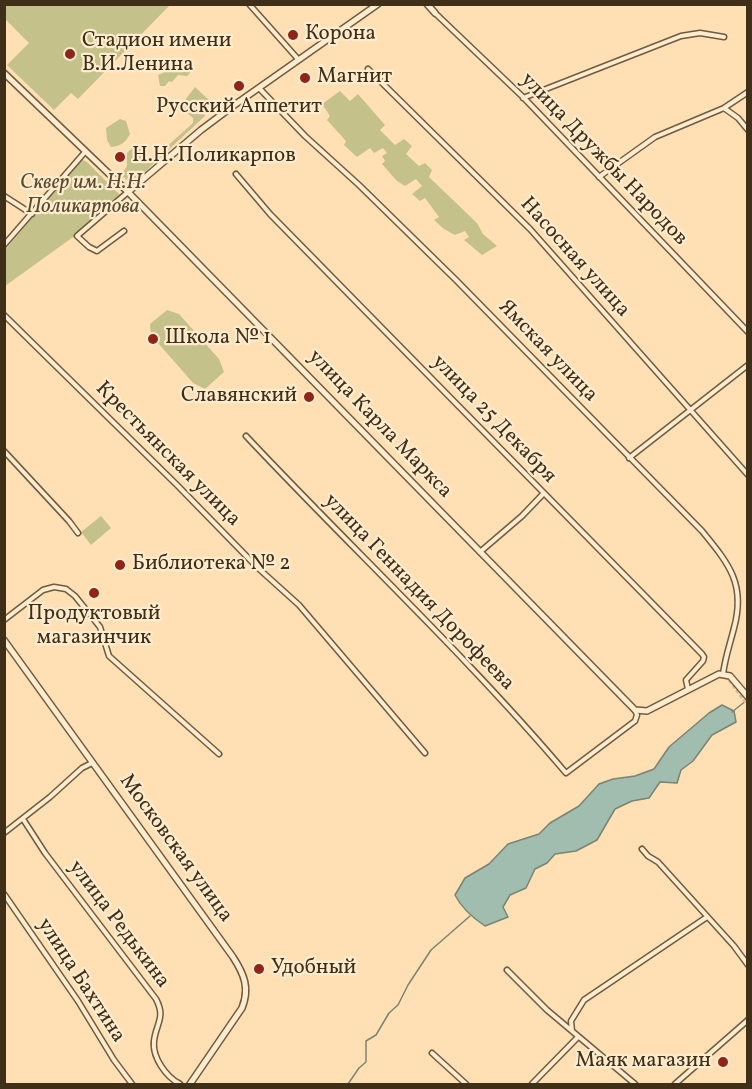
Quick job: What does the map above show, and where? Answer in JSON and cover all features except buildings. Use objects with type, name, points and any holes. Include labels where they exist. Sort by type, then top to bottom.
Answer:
[{"type":"street","points":[[249,4],[298,59]]},
{"type":"street","points":[[124,231],[97,251],[88,247],[77,236],[201,130],[378,4]]},
{"type":"street","points":[[427,4],[435,13]]},
{"type":"street","name":"улица Дружбы Народов","points":[[435,13],[523,98],[747,332]]},
{"type":"street","points":[[523,98],[681,36],[700,33],[724,38]]},
{"type":"street","name":"Насосная улица","points":[[368,69],[530,229],[747,475]]},
{"type":"street","name":"улица Карла Маркса","points":[[4,73],[128,192],[635,710]]},
{"type":"street","name":"Ямская улица","points":[[259,87],[305,136],[359,185],[456,280],[702,531],[733,573],[739,594],[738,614],[723,674]]},
{"type":"street","points":[[600,177],[655,137],[724,108],[747,92]]},
{"type":"street","points":[[724,108],[738,118],[747,130]]},
{"type":"street","points":[[4,245],[85,152]]},
{"type":"street","name":"улица 25 Декабря","points":[[236,174],[270,214],[703,655],[703,661],[686,680],[688,689]]},
{"type":"street","points":[[4,196],[32,214]]},
{"type":"street","name":"Крестьянская улица","points":[[4,315],[258,568],[299,605],[425,753]]},
{"type":"street","points":[[629,458],[747,365]]},
{"type":"street","name":"улица Геннадия Дорофеева","points":[[246,436],[435,631],[566,773],[635,721],[637,715],[635,710]]},
{"type":"street","points":[[4,451],[69,521],[78,534]]},
{"type":"street","points":[[480,552],[522,516],[544,493]]},
{"type":"street","points":[[4,620],[43,590],[54,587],[66,589],[75,596],[100,627],[109,656],[219,754]]},
{"type":"street","name":"Московская улица","points":[[4,640],[233,957],[245,980],[247,994],[242,1008],[190,1084]]},
{"type":"street","points":[[635,710],[647,711],[710,678],[723,674],[730,676],[747,695]]},
{"type":"street","points":[[4,833],[82,768],[93,762]]},
{"type":"street","name":"улица Редькина","points":[[23,819],[45,853],[156,999],[161,1014],[154,1044],[156,1055],[164,1069],[180,1084]]},
{"type":"street","points":[[642,849],[658,862],[707,916],[734,946],[747,965]]},
{"type":"street","name":"улица Бахтина","points":[[4,894],[132,1084]]},
{"type":"street","points":[[572,1031],[571,1021],[584,1000],[707,916]]},
{"type":"street","points":[[507,970],[572,1031],[635,1084]]},
{"type":"street","points":[[675,1084],[747,1020]]},
{"type":"street","points":[[532,1084],[578,1036]]},
{"type":"street","points":[[432,1053],[466,1084]]},
{"type":"green space","name":"Стадион имени В.И.Ленина","points":[[4,5],[170,5],[78,99],[71,93],[54,110],[7,65],[29,43],[5,19]]},
{"type":"green space","points":[[183,64],[190,73],[187,76],[178,75],[172,82],[169,81],[165,86],[160,86],[158,75]]},
{"type":"green space","points":[[195,87],[211,102],[202,110],[205,116],[131,183],[121,175],[127,166],[127,153],[135,145],[145,150],[147,161],[154,155],[156,156],[193,123],[193,118],[181,105]]},
{"type":"green space","points":[[340,91],[350,101],[358,94],[385,125],[380,130],[395,145],[404,139],[412,146],[406,154],[419,166],[425,163],[432,170],[429,177],[477,223],[483,234],[497,246],[482,255],[464,240],[469,237],[465,231],[455,235],[444,229],[434,220],[439,217],[425,198],[420,201],[412,194],[422,186],[416,179],[405,186],[397,181],[382,164],[385,161],[382,156],[387,153],[383,148],[374,153],[370,148],[357,157],[344,145],[346,141],[327,120],[330,116],[322,104]]},
{"type":"green space","points":[[120,119],[126,121],[130,134],[122,144],[111,147],[107,140],[106,128]]},
{"type":"green space","name":"Сквер им. Н.Н. Поликарпова","points":[[83,160],[121,196],[76,235],[5,286],[5,250]]},
{"type":"green space","points":[[167,310],[179,314],[219,359],[224,372],[205,389],[193,383],[151,335],[150,324]]},
{"type":"green space","points":[[101,516],[111,528],[91,545],[81,532]]},
{"type":"shaded area","points":[[722,705],[734,711],[736,722],[712,735],[693,761],[681,770],[677,783],[660,782],[649,798],[632,801],[615,809],[597,840],[576,851],[555,854],[547,863],[535,869],[526,888],[510,895],[503,907],[508,917],[485,926],[461,905],[455,895],[465,878],[489,864],[508,844],[539,834],[550,823],[579,806],[599,784],[654,769],[669,747],[709,713]]},
{"type":"waterway","points":[[732,712],[747,700]]},
{"type":"waterway","points":[[348,1084],[366,1062],[366,1041],[376,1035],[389,1013],[398,1005],[431,950],[470,916]]},
{"type":"tunnel","points":[[726,675],[748,705]]},
{"type":"place","name":"Корона","points":[[293,35]]},
{"type":"place","name":"Стадион имени В.И.Ленина","points":[[70,54]]},
{"type":"place","name":"Магнит","points":[[305,78]]},
{"type":"place","name":"Русский Аппетит","points":[[239,86]]},
{"type":"place","name":"Н.Н. Поликарпов","points":[[120,157]]},
{"type":"place","name":"Школа № 1","points":[[153,339]]},
{"type":"place","name":"Славянский","points":[[309,397]]},
{"type":"place","name":"Библиотека № 2","points":[[120,565]]},
{"type":"place","name":"Продуктовый магазинчик","points":[[94,593]]},
{"type":"place","name":"Удобный","points":[[259,969]]},
{"type":"place","name":"Маяк магазин","points":[[723,1062]]}]
